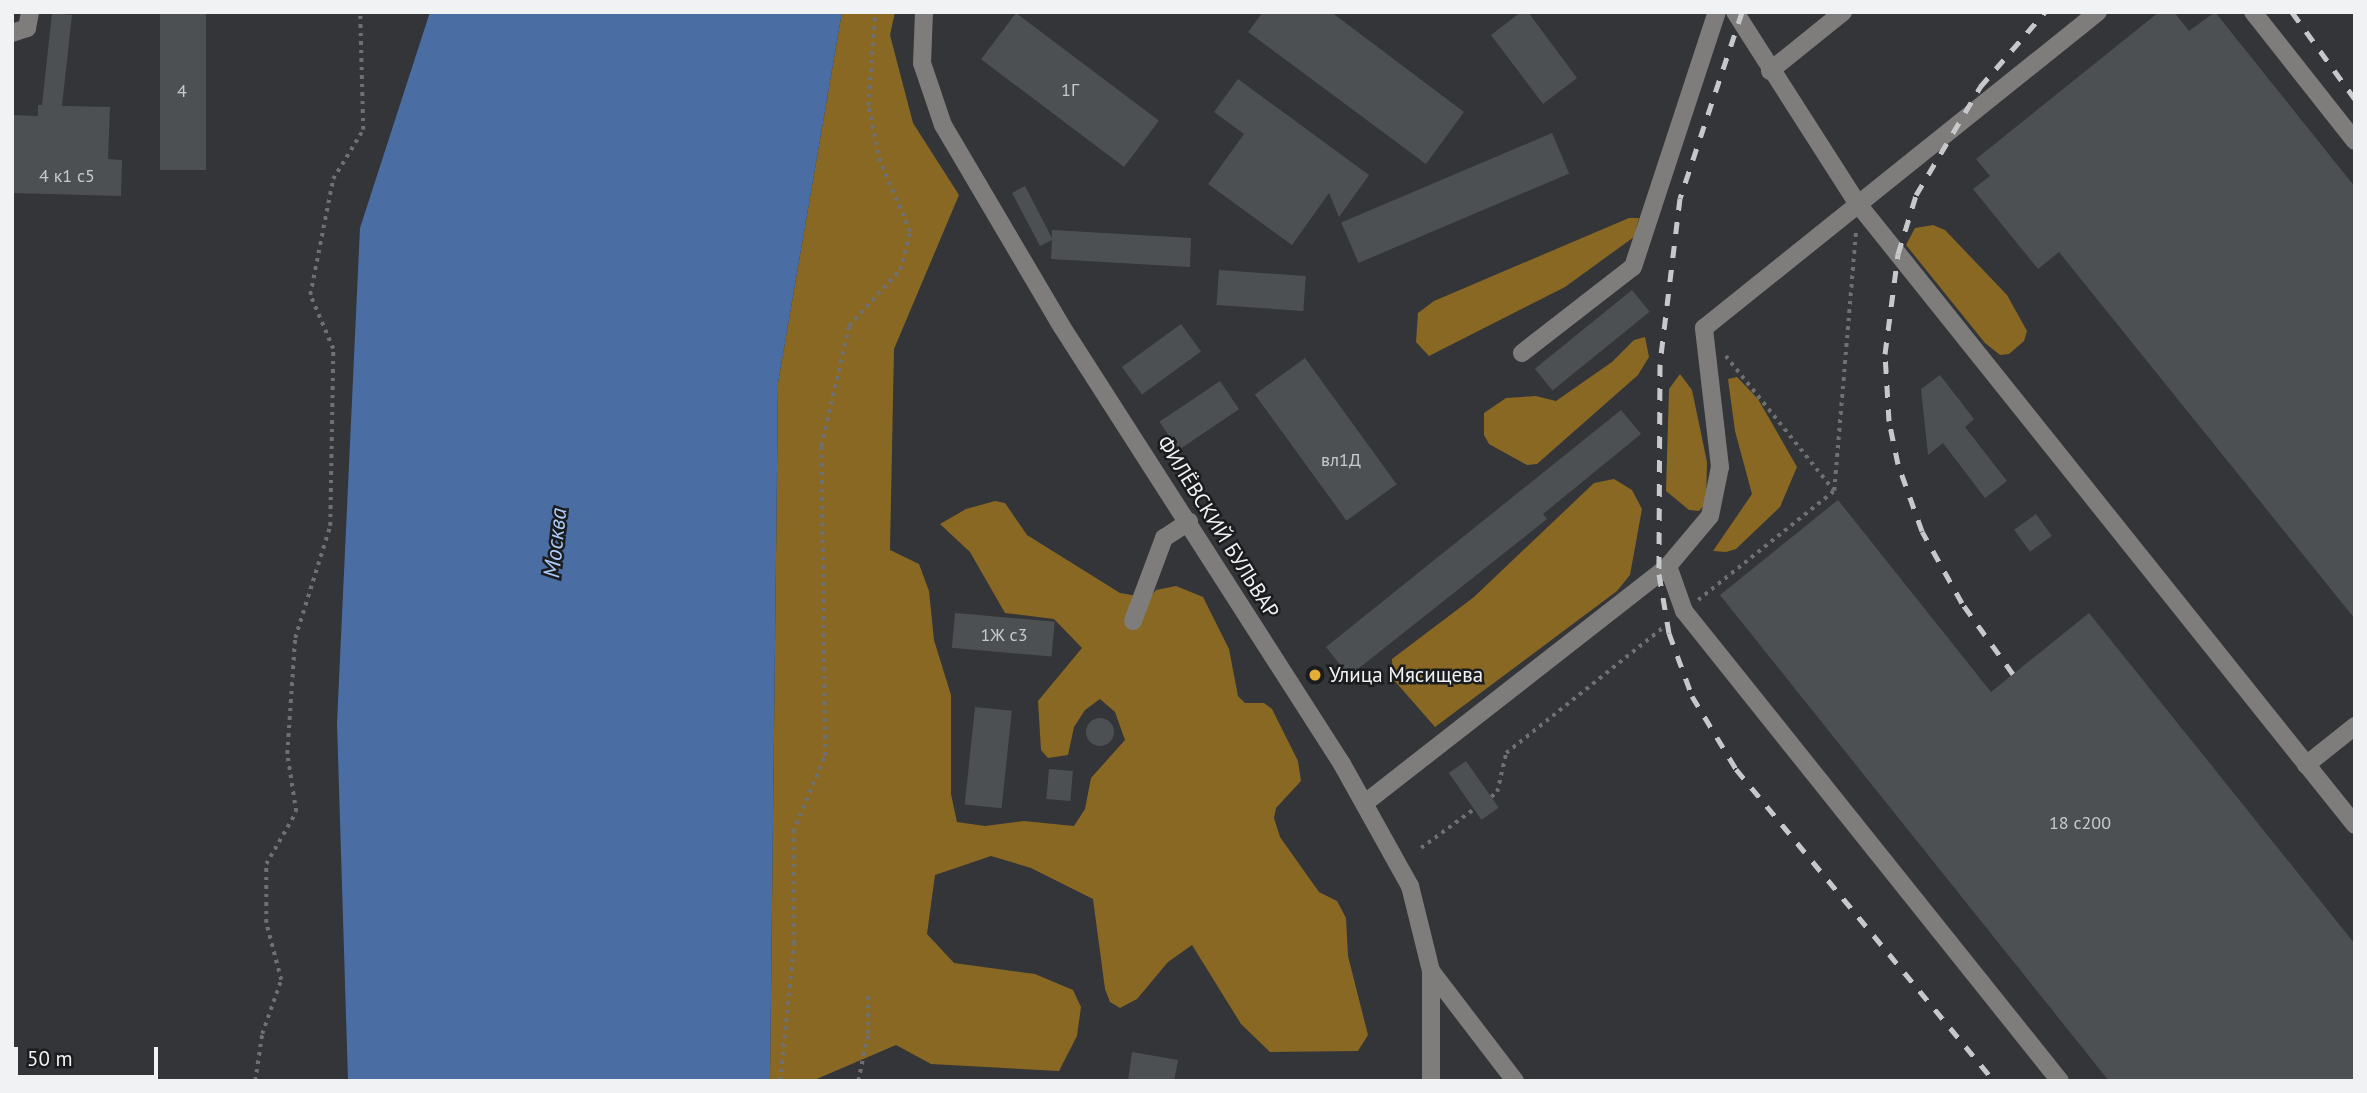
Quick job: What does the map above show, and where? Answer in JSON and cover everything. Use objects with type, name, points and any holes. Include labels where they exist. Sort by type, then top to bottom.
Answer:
[{"type":"street","points":[[12,33],[27,28],[30,12]]},
{"type":"street","name":"ФИЛЁВСКИЙ БУЛЬВАР","points":[[924,12],[922,63],[943,125],[1062,327],[1189,522],[1365,803],[1410,886],[1431,971],[1431,1081]]},
{"type":"street","points":[[1522,353],[1633,267],[1717,12]]},
{"type":"street","points":[[1735,12],[1770,71],[1858,204],[2355,825]]},
{"type":"street","points":[[1770,71],[1843,12]]},
{"type":"street","points":[[1365,803],[1668,566],[1710,516],[1720,467],[1704,328],[2098,12]]},
{"type":"street","points":[[2253,12],[2355,141]]},
{"type":"street","points":[[1133,621],[1164,538],[1189,522]]},
{"type":"street","points":[[1668,566],[1684,611],[2060,1081]]},
{"type":"street","points":[[2306,765],[2355,726]]},
{"type":"street","points":[[1431,971],[1515,1081]]},
{"type":"path","points":[[255,1081],[262,1034],[281,980],[266,923],[266,864],[296,812],[287,754],[295,638],[330,526],[333,349],[310,295],[333,179],[363,130],[360,12]]},
{"type":"path","points":[[780,1081],[794,944],[793,832],[825,756],[821,446],[849,326],[900,271],[909,232],[880,162],[868,106],[875,12]]},
{"type":"path","points":[[1704,328],[1834,491],[1858,204]]},
{"type":"path","points":[[1491,797],[1497,792],[1506,753]]},
{"type":"path","points":[[1421,848],[1474,809]]},
{"type":"path","points":[[858,1081],[867,1034],[868,995]]},
{"type":"shaded area","points":[[842,12],[895,12],[890,35],[913,123],[959,195],[894,349],[890,550],[919,564],[929,591],[934,640],[951,695],[951,794],[957,822],[985,826],[1024,821],[1074,826],[1085,809],[1091,778],[1125,740],[1115,712],[1100,699],[1085,710],[1074,727],[1068,755],[1048,758],[1041,750],[1038,701],[1082,648],[1054,619],[1005,613],[970,552],[940,524],[966,509],[995,501],[1005,503],[1027,535],[1120,593],[1149,598],[1156,590],[1176,586],[1203,597],[1229,649],[1238,696],[1245,703],[1264,703],[1272,709],[1298,761],[1301,781],[1276,808],[1274,818],[1280,837],[1319,892],[1337,901],[1346,918],[1348,956],[1368,1035],[1358,1051],[1270,1052],[1241,1024],[1192,945],[1168,962],[1137,999],[1120,1008],[1110,1002],[1105,989],[1093,899],[1031,868],[991,856],[935,875],[927,934],[954,963],[1035,974],[1073,990],[1081,1007],[1077,1036],[1059,1071],[931,1064],[896,1045],[812,1081],[770,1081],[778,383]]},
{"type":"shaded area","points":[[1629,218],[1639,218],[1634,237],[1565,287],[1429,356],[1416,342],[1418,313],[1434,301]]},
{"type":"shaded area","points":[[1933,225],[1945,230],[2007,295],[2027,331],[2024,341],[2009,354],[2000,355],[1985,343],[1906,245],[1915,228]]},
{"type":"shaded area","points":[[1645,337],[1649,357],[1638,375],[1537,464],[1527,465],[1489,444],[1484,435],[1484,413],[1506,398],[1536,396],[1556,401],[1612,362],[1634,340]]},
{"type":"shaded area","points":[[1680,374],[1692,390],[1707,462],[1706,503],[1699,511],[1689,510],[1666,491],[1669,389]]},
{"type":"shaded area","points":[[1737,377],[1758,399],[1797,467],[1780,507],[1736,549],[1726,552],[1713,551],[1752,494],[1735,431],[1728,379]]},
{"type":"shaded area","points":[[1614,479],[1632,490],[1642,509],[1630,575],[1617,591],[1435,727],[1393,679],[1392,659],[1474,597],[1594,483]]},
{"type":"water","name":"Москва","points":[[430,12],[842,12],[778,383],[770,1081],[348,1081],[337,723],[360,228]]},
{"type":"building","points":[[160,12],[206,12],[206,170],[160,170]]},
{"type":"building","points":[[1263,12],[1331,12],[1464,112],[1426,164],[1248,32]]},
{"type":"building","points":[[1521,12],[1528,12],[1577,78],[1543,104],[1491,35]]},
{"type":"building","points":[[2159,12],[2174,12],[2189,31],[2215,12],[2355,187],[2355,619],[2059,252],[2038,269],[1973,189],[1990,176],[1976,159]]},
{"type":"building","points":[[52,13],[72,15],[62,106],[110,107],[108,159],[122,160],[121,196],[12,193],[12,115],[38,116],[38,105],[42,105]]},
{"type":"building","points":[[1016,13],[1159,121],[1124,167],[981,59]]},
{"type":"building","points":[[1238,79],[1369,175],[1339,217],[1329,193],[1292,245],[1208,184],[1244,134],[1214,112]]},
{"type":"building","points":[[1552,133],[1569,174],[1358,263],[1341,222]]},
{"type":"building","points":[[1025,186],[1052,238],[1052,230],[1191,238],[1190,267],[1051,259],[1052,240],[1040,246],[1012,193]]},
{"type":"building","points":[[1219,270],[1306,276],[1303,311],[1217,305]]},
{"type":"building","points":[[1632,290],[1650,312],[1552,390],[1535,369]]},
{"type":"building","points":[[1181,324],[1201,352],[1142,394],[1122,367]]},
{"type":"building","points":[[1305,358],[1397,484],[1347,521],[1255,394]]},
{"type":"building","points":[[1940,375],[1974,419],[1965,427],[2007,481],[1985,498],[1943,443],[1928,455],[1921,389]]},
{"type":"building","points":[[1220,381],[1239,409],[1178,450],[1159,422]]},
{"type":"building","points":[[1621,410],[1641,434],[1543,514],[1547,519],[1349,676],[1326,647]]},
{"type":"building","points":[[1838,500],[1991,692],[2089,613],[2355,944],[2355,1081],[2109,1081],[1720,595]]},
{"type":"building","points":[[2036,514],[2052,536],[2030,552],[2014,530]]},
{"type":"building","points":[[955,613],[1055,622],[1052,657],[952,648]]},
{"type":"building","points":[[975,707],[1012,711],[1002,808],[965,804]]},
{"type":"building","points":[[1100,718],[1110,722],[1114,732],[1110,742],[1100,746],[1090,742],[1086,732],[1090,722]]},
{"type":"building","points":[[1466,761],[1499,808],[1481,820],[1449,773]]},
{"type":"building","points":[[1049,769],[1073,771],[1070,801],[1046,799]]},
{"type":"building","points":[[1132,1052],[1178,1060],[1174,1081],[1128,1081]]},
{"type":"railway","points":[[1742,12],[1680,198],[1660,364],[1659,574],[1669,633],[1692,696],[1736,769],[1994,1081]]},
{"type":"railway","points":[[2013,674],[1962,603],[1922,531],[1898,464],[1889,421],[1885,354],[1898,254],[1916,195],[1980,87],[2045,12]]},
{"type":"railway","points":[[2292,12],[2355,99]]},
{"type":"place","name":"Улица Мясищева","points":[[1315,675]]}]
